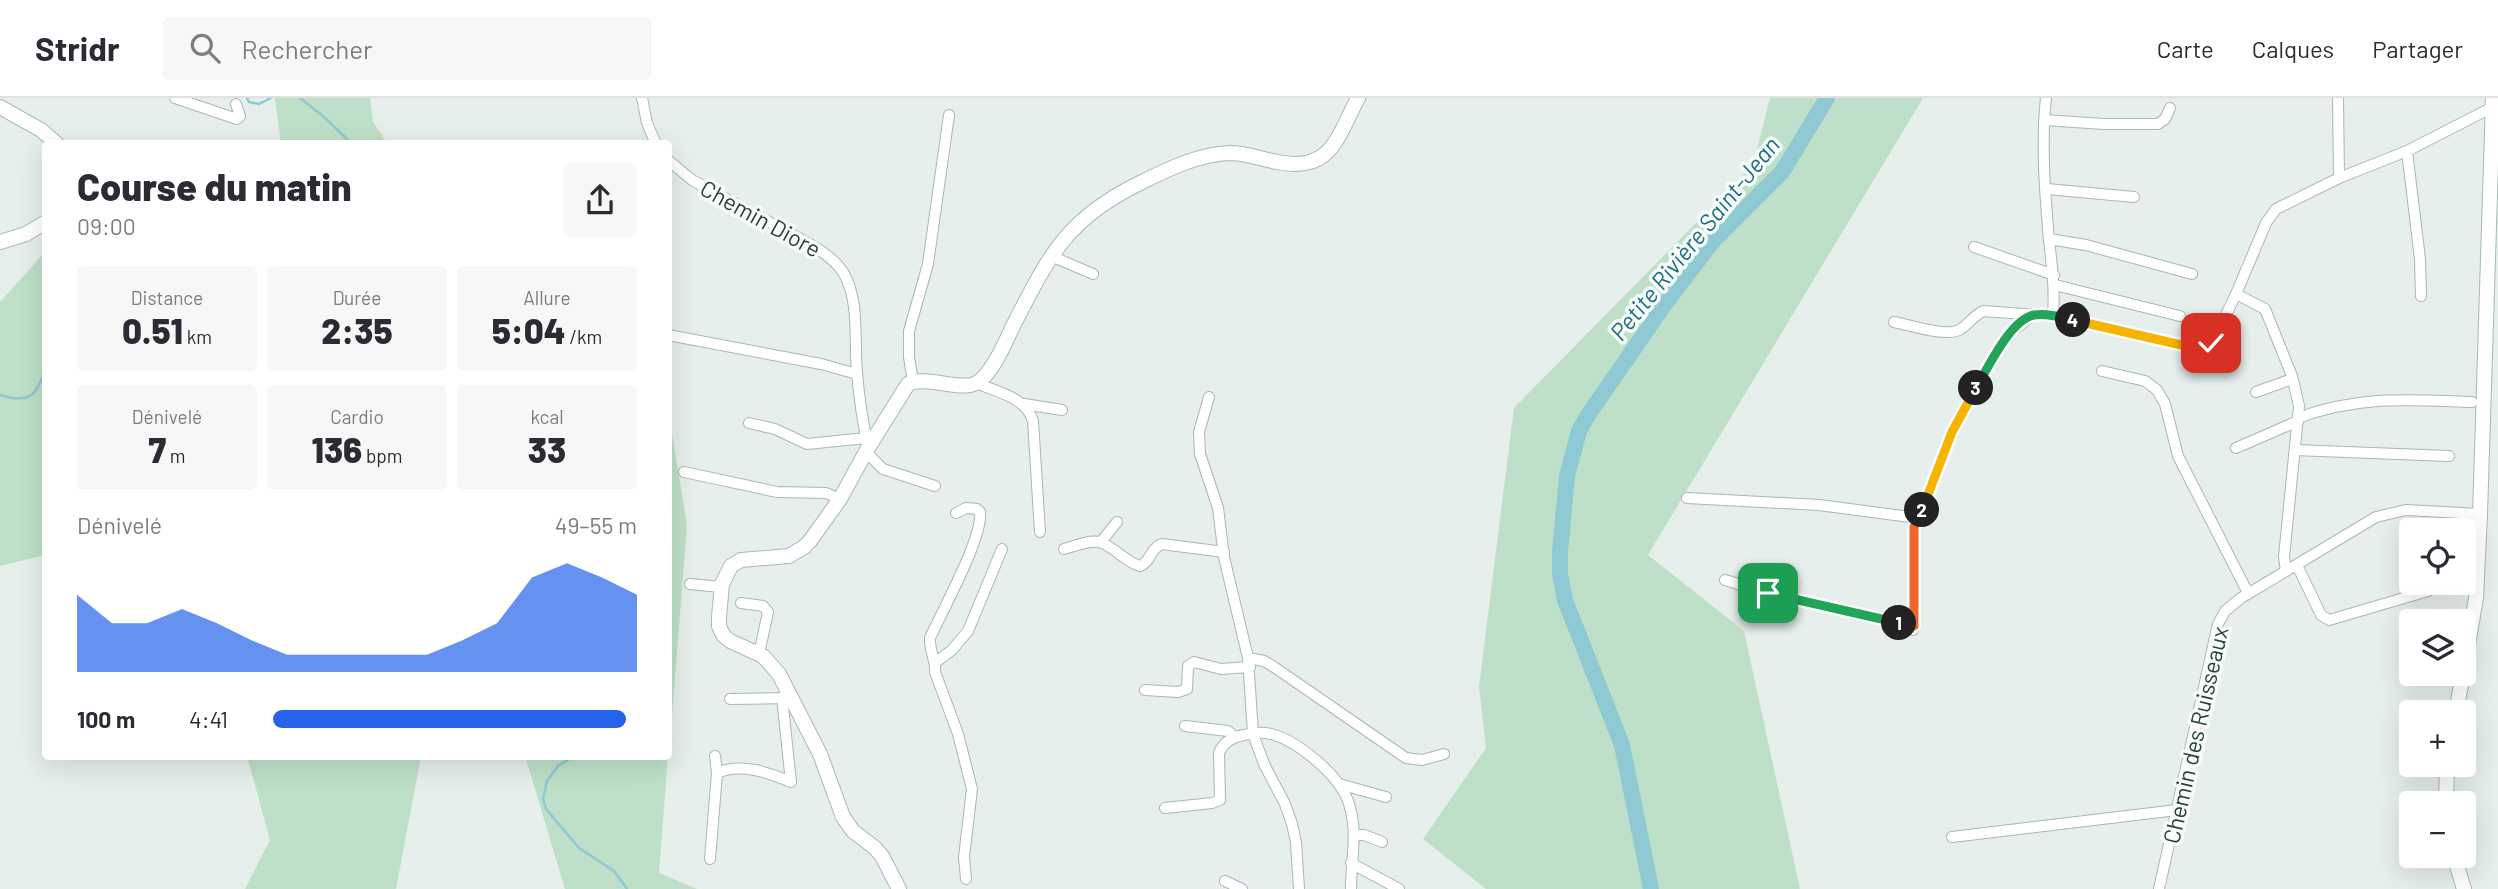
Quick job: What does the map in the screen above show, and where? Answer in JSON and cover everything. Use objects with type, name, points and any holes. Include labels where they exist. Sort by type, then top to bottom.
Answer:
[{"type":"street","points":[[174,98],[237,118],[240,116],[236,104]]},
{"type":"street","points":[[642,98],[647,123],[654,140]]},
{"type":"street","points":[[899,889],[882,856],[853,831],[843,817],[820,754],[787,698],[779,674],[759,654],[723,635],[719,617],[725,575],[735,562],[789,556],[804,548],[840,499],[866,446],[904,388],[913,382],[960,385],[976,383],[982,379],[1004,345],[1051,256],[1076,226],[1117,194],[1198,158],[1233,153],[1294,165],[1315,161],[1331,149],[1358,98]]},
{"type":"street","points":[[2046,98],[2044,120],[2049,239],[2055,280],[2053,316]]},
{"type":"street","points":[[2338,98],[2339,178]]},
{"type":"street","points":[[1894,322],[1946,332],[1962,328],[1974,316],[1983,312],[2053,316],[2190,347],[2204,347],[2214,340],[2273,213],[2283,205],[2339,178],[2407,151],[2493,103],[2492,284],[2474,609]]},
{"type":"street","points":[[0,107],[41,130],[52,140]]},
{"type":"street","points":[[2044,120],[2158,124],[2165,119],[2170,108]]},
{"type":"street","points":[[913,382],[909,331],[928,264],[949,115]]},
{"type":"street","points":[[2407,151],[2420,259],[2421,296]]},
{"type":"street","name":"Chemin Diore","points":[[672,163],[692,180],[815,247],[831,258],[842,271],[850,287],[853,305],[857,374],[866,446]]},
{"type":"street","points":[[2047,189],[2134,197]]},
{"type":"street","points":[[0,242],[26,234],[42,224]]},
{"type":"street","points":[[2049,239],[2086,245],[2192,274]]},
{"type":"street","points":[[1975,247],[2055,280],[2180,316]]},
{"type":"street","points":[[1051,256],[1093,274]]},
{"type":"street","points":[[2236,294],[2264,309],[2292,379],[2299,406],[2284,556],[2286,571]]},
{"type":"street","points":[[1725,580],[1914,628],[1914,527],[1963,410],[2001,346],[2015,329],[2033,315]]},
{"type":"street","points":[[672,336],[821,364],[857,374]]},
{"type":"street","points":[[2102,371],[2145,381],[2157,390],[2165,404],[2178,456],[2248,593]]},
{"type":"street","points":[[2256,392],[2292,379]]},
{"type":"street","points":[[976,383],[1024,404],[1062,410]]},
{"type":"street","points":[[1209,397],[1198,441],[1218,508],[1224,552],[1249,662],[1253,734],[1292,824],[1299,889]]},
{"type":"street","points":[[2236,448],[2298,419],[2346,403],[2375,399],[2472,402]]},
{"type":"street","points":[[1024,404],[1033,421],[1040,532]]},
{"type":"street","points":[[749,423],[775,429],[807,444],[866,446]]},
{"type":"street","points":[[866,446],[883,470],[935,486]]},
{"type":"street","points":[[2295,450],[2449,456]]},
{"type":"street","points":[[684,472],[777,492],[826,493],[840,499]]},
{"type":"street","points":[[1687,498],[1819,505],[1918,518]]},
{"type":"street","points":[[956,513],[966,508],[977,509],[980,512],[980,521],[970,551],[930,638],[930,646],[936,663],[935,672],[958,734],[971,789],[964,857],[966,879]]},
{"type":"street","name":"Chemin des Ruisseaux","points":[[2159,889],[2218,624],[2225,611],[2248,593],[2376,517],[2406,510],[2480,514]]},
{"type":"street","points":[[1101,542],[1117,522]]},
{"type":"street","points":[[1064,549],[1101,542],[1140,566],[1146,562],[1154,548],[1162,544],[1224,552]]},
{"type":"street","points":[[936,663],[952,650],[968,631],[1002,549]]},
{"type":"street","points":[[2297,565],[2321,615],[2329,620],[2414,595]]},
{"type":"street","points":[[690,583],[722,587]]},
{"type":"street","points":[[741,603],[763,606],[768,612],[759,654]]},
{"type":"street","points":[[1145,690],[1178,692],[1187,689],[1188,666],[1194,662],[1221,669],[1264,660],[1406,758],[1422,760],[1444,754]]},
{"type":"street","points":[[730,699],[787,698]]},
{"type":"street","points":[[717,773],[738,769],[753,770],[791,782],[787,698]]},
{"type":"street","points":[[1185,726],[1228,731],[1235,737]]},
{"type":"street","points":[[1165,808],[1220,800],[1219,753],[1222,746],[1235,737],[1273,734],[1289,741],[1322,766],[1339,784],[1352,815],[1354,835],[1351,889]]},
{"type":"street","points":[[710,859],[717,773],[715,756]]},
{"type":"street","points":[[1339,784],[1386,797]]},
{"type":"street","points":[[1952,837],[2177,810]]},
{"type":"street","points":[[1354,835],[1364,835],[1382,842]]},
{"type":"street","points":[[1351,863],[1399,889]]},
{"type":"street","points":[[2458,868],[2464,889]]},
{"type":"street","points":[[1225,881],[1242,889]]},
{"type":"green space","points":[[275,98],[370,98],[373,122],[385,140],[281,140]]},
{"type":"green space","points":[[1770,98],[1923,98],[1648,555],[1744,631],[1800,889],[1486,889],[1423,839],[1486,748],[1479,687],[1514,408],[1753,165]]},
{"type":"green space","points":[[42,255],[42,556],[0,566],[0,302]]},
{"type":"green space","points":[[672,434],[687,525],[672,716]]},
{"type":"green space","points":[[248,760],[420,760],[396,889],[245,889],[270,840]]},
{"type":"green space","points":[[526,760],[668,760],[659,873],[697,889],[565,889]]},
{"type":"waterway","points":[[247,98],[249,102],[259,104],[271,98]]},
{"type":"waterway","points":[[300,98],[348,140]]},
{"type":"waterway","name":"Petite Rivière Saint-Jean","points":[[1651,889],[1622,745],[1565,600],[1560,574],[1560,552],[1567,476],[1579,431],[1588,415],[1665,304],[1713,241],[1782,172],[1827,98]]},
{"type":"waterway","points":[[0,395],[19,399],[26,397],[37,390],[42,377]]},
{"type":"waterway","points":[[568,760],[558,766],[547,781],[543,799],[546,809],[579,848],[614,871],[627,889]]},
{"type":"route","points":[[1768,593],[1914,626],[1914,527],[1963,410],[2001,346],[2023,321],[2033,315],[2053,316],[2190,347],[2204,347],[2211,343]]}]
